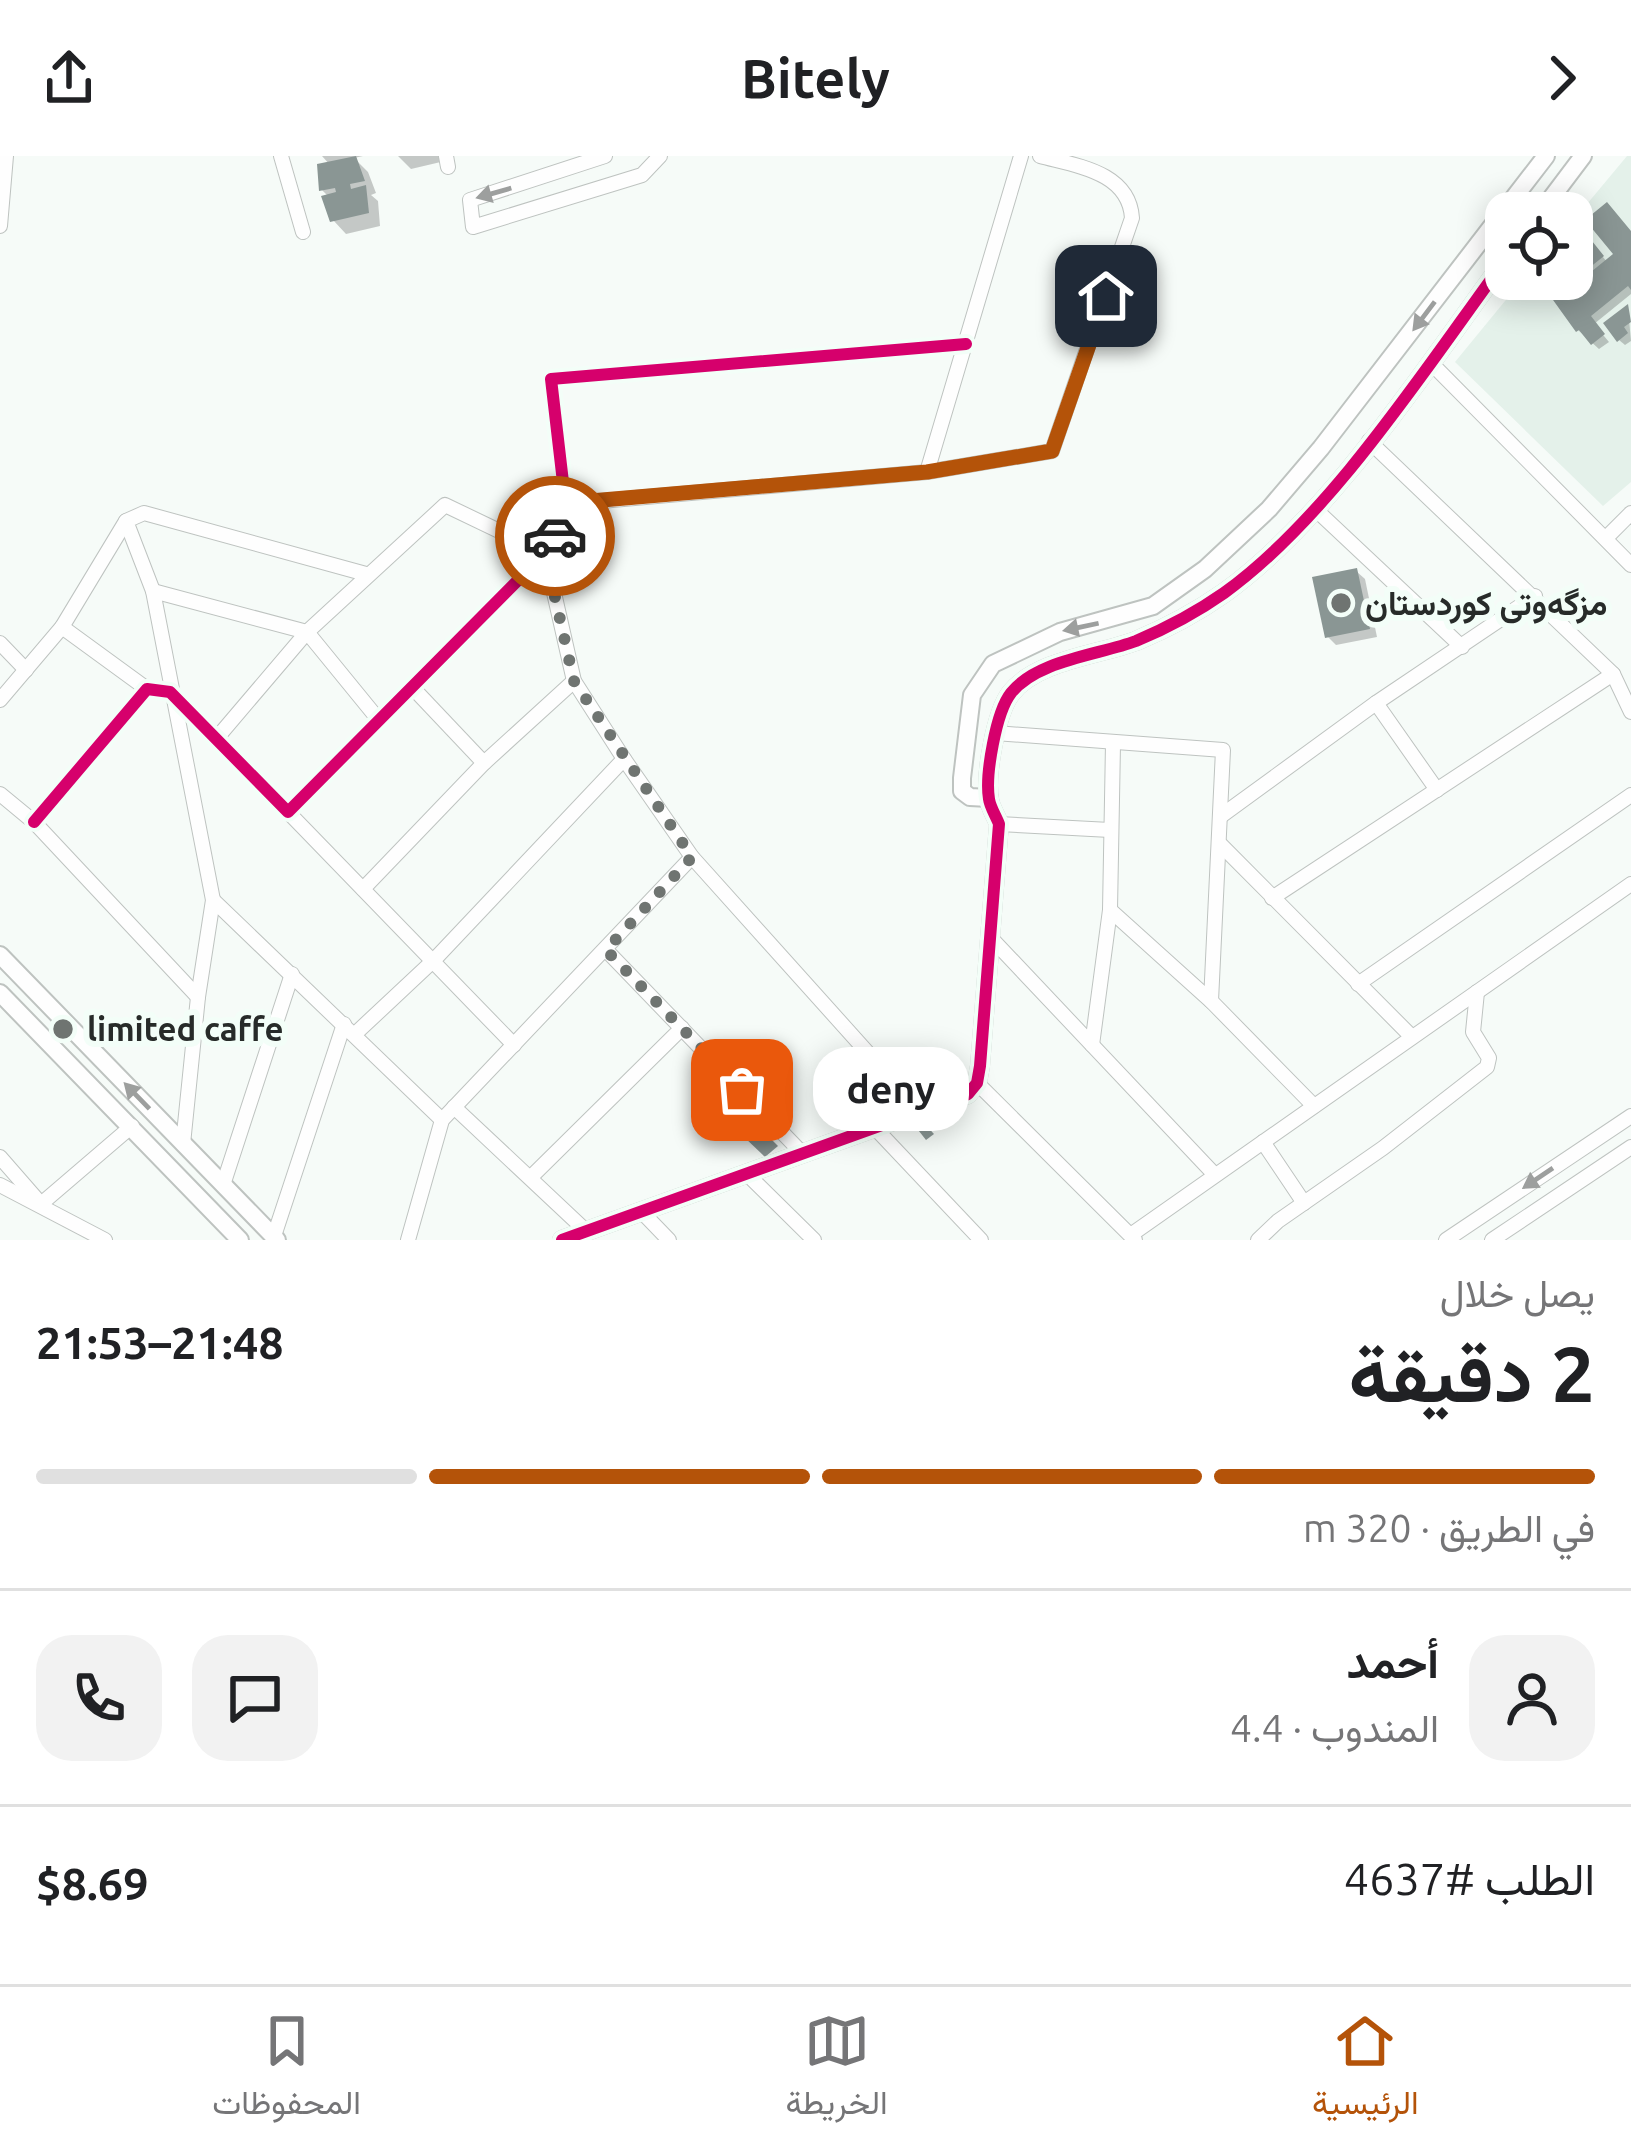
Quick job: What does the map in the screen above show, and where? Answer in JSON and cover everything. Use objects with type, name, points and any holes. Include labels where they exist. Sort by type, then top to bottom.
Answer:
[{"type":"street","points":[[0,226],[5,156]]},
{"type":"street","points":[[281,156],[303,232]]},
{"type":"street","points":[[605,156],[470,200],[473,227],[642,175],[660,156]]},
{"type":"street","points":[[927,472],[1021,156]]},
{"type":"street","points":[[566,508],[579,502],[927,472],[1052,451],[1132,218],[1129,200],[1114,182],[1040,156]]},
{"type":"street","points":[[989,798],[970,797],[962,791],[962,778],[972,695],[993,664],[1043,638],[1154,606],[1204,569],[1269,509],[1546,156]]},
{"type":"street","points":[[1555,192],[1582,156]]},
{"type":"street","points":[[1472,253],[1485,259]]},
{"type":"street","points":[[562,1240],[968,1094],[977,1083],[999,824],[989,798],[995,733],[1007,698],[1022,682],[1050,668],[1145,637],[1234,586],[1315,509],[1485,288]]},
{"type":"street","points":[[288,812],[545,553],[566,508],[551,379],[966,344]]},
{"type":"street","points":[[1430,362],[1631,565]]},
{"type":"street","points":[[1369,441],[1612,674],[1631,712]]},
{"type":"street","points":[[216,739],[307,632],[445,505],[545,553]]},
{"type":"street","points":[[1315,509],[1462,647]]},
{"type":"street","points":[[0,700],[62,628],[126,520],[144,513],[366,574]]},
{"type":"street","points":[[1606,538],[1631,513]]},
{"type":"street","points":[[126,520],[153,591],[213,900],[183,1144]]},
{"type":"street","points":[[545,553],[574,681],[624,759],[692,857],[920,1111]]},
{"type":"street","points":[[153,591],[307,632],[378,719]]},
{"type":"street","points":[[1221,816],[1376,703],[1535,596]]},
{"type":"street","points":[[1133,613],[1145,637]]},
{"type":"street","points":[[62,628],[147,689],[170,692],[514,1045]]},
{"type":"street","points":[[0,643],[26,670]]},
{"type":"street","points":[[1272,898],[1612,674]]},
{"type":"street","points":[[363,890],[484,764],[574,681]]},
{"type":"street","points":[[412,687],[484,764]]},
{"type":"street","points":[[34,822],[147,689]]},
{"type":"street","points":[[1376,703],[1437,790]]},
{"type":"street","points":[[995,733],[1223,750],[1211,1001]]},
{"type":"street","points":[[1092,1045],[1110,910],[1113,744]]},
{"type":"street","points":[[0,956],[275,1238],[350,1029],[434,960],[624,759]]},
{"type":"street","points":[[0,794],[34,822],[198,997]]},
{"type":"street","points":[[1358,984],[1631,795]]},
{"type":"street","points":[[999,824],[1110,830]]},
{"type":"street","points":[[1221,845],[1412,1037]]},
{"type":"street","points":[[408,1240],[442,1120],[692,857]]},
{"type":"street","points":[[977,1083],[1134,1237],[1215,1175],[1631,884]]},
{"type":"street","points":[[213,900],[442,1120]]},
{"type":"street","points":[[1110,910],[1211,1001],[1314,1106]]},
{"type":"street","points":[[990,937],[1215,1175]]},
{"type":"street","points":[[606,950],[802,1153]]},
{"type":"street","points":[[223,1185],[292,974]]},
{"type":"street","points":[[1258,1240],[1487,1067],[1489,1058],[1473,1032],[1477,992]]},
{"type":"street","points":[[2,1000],[240,1240]]},
{"type":"street","points":[[531,1178],[682,1028]]},
{"type":"street","points":[[454,1107],[585,1230]]},
{"type":"street","points":[[1446,1240],[1631,1116]]},
{"type":"street","points":[[41,1204],[132,1126]]},
{"type":"street","points":[[875,1128],[981,1240]]},
{"type":"street","points":[[1263,1142],[1304,1203]]},
{"type":"street","points":[[1492,1240],[1628,1156]]},
{"type":"street","points":[[0,1157],[41,1204]]},
{"type":"street","points":[[746,1173],[814,1240]]},
{"type":"street","points":[[0,1184],[105,1240]]},
{"type":"street","points":[[640,1210],[669,1240]]},
{"type":"shaded area","points":[[1631,156],[1631,482],[1603,506],[1455,362],[1506,300],[1593,300],[1593,197]]},
{"type":"building","points":[[356,156],[365,181],[350,184],[351,189],[366,185],[369,213],[330,222],[321,196],[336,192],[335,188],[319,191],[317,164]]},
{"type":"building","points":[[1607,202],[1631,231],[1631,290],[1628,286],[1591,316],[1605,334],[1591,345],[1553,300],[1593,300],[1593,270],[1613,254],[1593,230],[1593,213]]},
{"type":"building","points":[[1593,242],[1604,256],[1593,265]]},
{"type":"building","points":[[1628,304],[1631,322],[1624,327],[1628,333],[1617,342],[1603,323]]},
{"type":"building","name":"مزگەوتی کوردستان","points":[[1357,568],[1370,629],[1325,638],[1312,577]]},
{"type":"building","points":[[922,1121],[934,1134],[926,1140],[915,1126]]},
{"type":"building","points":[[756,1124],[778,1146],[765,1157],[743,1136]]},
{"type":"cycle path","points":[[562,1240],[968,1094],[977,1083],[980,1066],[999,824],[989,799],[990,760],[1011,693],[1052,666],[1136,641],[1170,625],[1224,593],[1264,561],[1376,437],[1485,288]]},
{"type":"cycle path","points":[[34,822],[147,689],[170,692],[288,812],[545,553],[563,523],[566,508],[551,379],[966,344]]},
{"type":"way so far","points":[[555,536],[545,553],[574,681],[692,857],[606,950],[742,1090]]},
{"type":"place","name":"مزگەوتی کوردستان","points":[[1341,603]]},
{"type":"place","name":"limited caffe","points":[[63,1029]]},
{"type":"place","name":"deny","points":[[742,1090]]},
{"type":"route","points":[[555,536],[566,508],[579,502],[927,472],[1052,451],[1106,296]]}]
